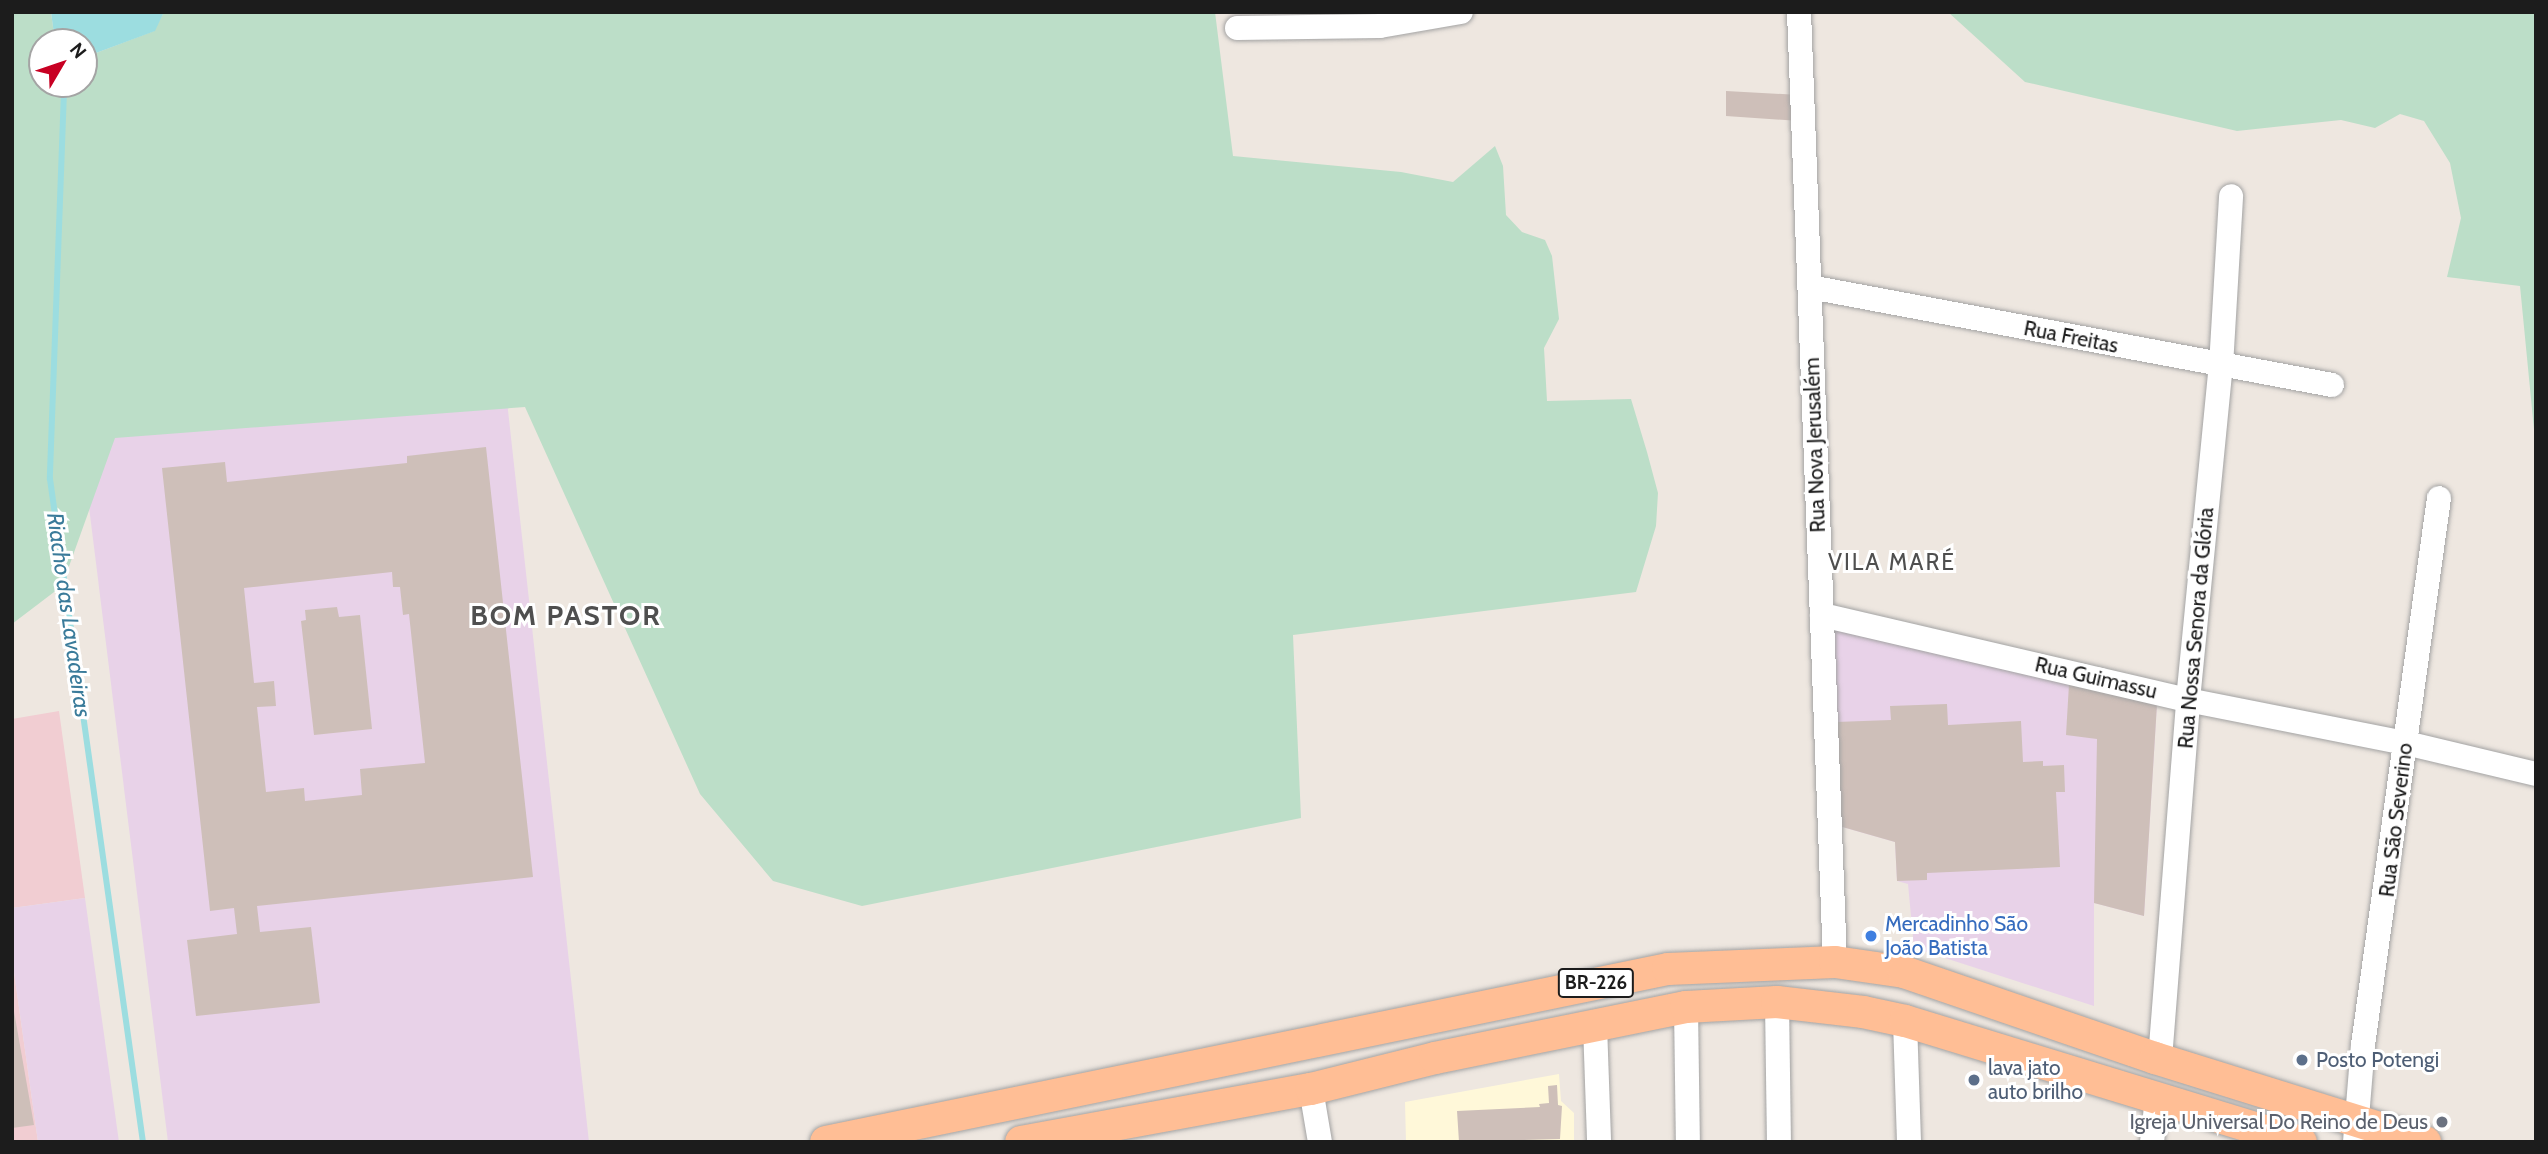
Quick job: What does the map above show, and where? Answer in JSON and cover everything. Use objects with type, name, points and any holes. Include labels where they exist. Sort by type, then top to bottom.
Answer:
[{"type":"main road","name":"BR-226","points":[[826,1142],[1668,969],[1835,962],[1904,972],[2160,1059],[2356,1131],[2425,1142]]},
{"type":"main road","name":"BR-226","points":[[1021,1142],[1311,1089],[1435,1058],[1686,1007],[1777,1002],[1863,1012],[1905,1021],[2301,1142]]},
{"type":"main road","points":[[1430,1017],[1435,1058]]},
{"type":"street","points":[[1237,28],[1380,26],[1461,12]]},
{"type":"street","name":"Rua Nova Jerusalém","points":[[1799,12],[1835,962]]},
{"type":"street","name":"Rua Nossa Senora da Glória","points":[[2160,1059],[2188,700],[2221,366],[2231,196]]},
{"type":"street","name":"Rua Freitas","points":[[1810,287],[2332,385]]},
{"type":"street","name":"Rua São Severino","points":[[2356,1131],[2363,1045],[2406,743],[2429,551],[2439,498]]},
{"type":"street","name":"Rua Guimassu","points":[[1822,615],[2188,700],[2406,743],[2536,774]]},
{"type":"street","points":[[1777,1002],[1779,1142]]},
{"type":"street","points":[[1686,1007],[1688,1142]]},
{"type":"street","points":[[1905,1021],[1909,1142]]},
{"type":"street","points":[[1595,1025],[1599,1142]]},
{"type":"street","points":[[1311,1089],[1320,1142]]},
{"type":"street","points":[[2152,1142],[2157,1098]]},
{"type":"shaded area","points":[[496,302],[589,1142],[168,1142],[68,338]]},
{"type":"shaded area","points":[[1834,629],[2157,704],[2144,916],[2094,903],[2094,1006],[1914,948],[1908,884],[1897,881],[1895,842],[1839,826]]},
{"type":"shaded area","points":[[59,711],[85,898],[12,908],[12,719]]},
{"type":"shaded area","points":[[85,898],[119,1142],[38,1142],[12,958],[12,908]]},
{"type":"shaded area","points":[[12,958],[38,1142],[12,1142]]},
{"type":"shaded area","points":[[1559,1074],[1561,1101],[1574,1113],[1574,1142],[1406,1142],[1405,1102]]},
{"type":"green space","points":[[12,12],[51,12],[53,28],[28,28],[28,98],[98,98],[98,52],[154,31],[164,12],[1215,12],[1233,156],[1401,172],[1453,182],[1495,146],[1503,166],[1506,215],[1522,232],[1545,240],[1552,256],[1559,319],[1544,348],[1547,401],[1631,399],[1658,493],[1656,526],[1636,592],[1293,635],[1301,818],[862,906],[773,881],[700,794],[525,407],[115,438],[62,586],[12,624]]},
{"type":"green space","points":[[1948,12],[2536,12],[2536,450],[2520,286],[2447,277],[2461,218],[2450,163],[2424,121],[2400,114],[2375,128],[2341,120],[2237,131],[2025,82]]},
{"type":"water","points":[[51,12],[164,12],[155,31],[98,52],[98,28],[53,28]]},
{"type":"building","points":[[1726,91],[1799,95],[1800,121],[1726,116]]},
{"type":"building","points":[[486,447],[533,877],[257,906],[260,932],[311,927],[320,1003],[196,1016],[187,940],[237,934],[234,908],[210,911],[162,468],[225,462],[227,482],[407,463],[407,456]],"holes":[[[392,572],[393,587],[400,587],[403,615],[409,614],[425,763],[360,769],[362,795],[305,801],[304,788],[266,792],[257,707],[276,706],[274,681],[254,683],[244,588]]]},
{"type":"building","points":[[337,607],[339,617],[360,615],[372,729],[314,735],[301,621],[306,620],[305,610]]},
{"type":"building","points":[[2069,684],[2157,704],[2144,916],[2094,903],[2097,739],[2066,735]]},
{"type":"building","points":[[1947,704],[1948,725],[2021,721],[2023,762],[2043,761],[2043,766],[2064,765],[2065,792],[2056,792],[2060,867],[1927,873],[1927,880],[1897,881],[1895,842],[1839,826],[1836,722],[1891,720],[1890,706]]},
{"type":"building","points":[[12,1000],[34,1125],[12,1128]]},
{"type":"building","points":[[1557,1085],[1558,1105],[1562,1106],[1560,1139],[1459,1142],[1457,1111],[1540,1107],[1539,1104],[1549,1103],[1548,1086]]},
{"type":"waterway","name":"Riacho das Lavadeiras","points":[[64,98],[50,479],[143,1142]]},
{"type":"place","name":"Mercadinho São João Batista","points":[[1871,936]]},
{"type":"place","name":"Posto Potengi","points":[[2302,1060]]},
{"type":"place","name":"lava jato auto brilho","points":[[1974,1080]]},
{"type":"place","name":"Igreja Universal Do Reino de Deus","points":[[2442,1122]]},
{"type":"district","name":"VILA MARÉ","points":[[1892,562]]},
{"type":"district","name":"BOM PASTOR","points":[[566,615]]}]
